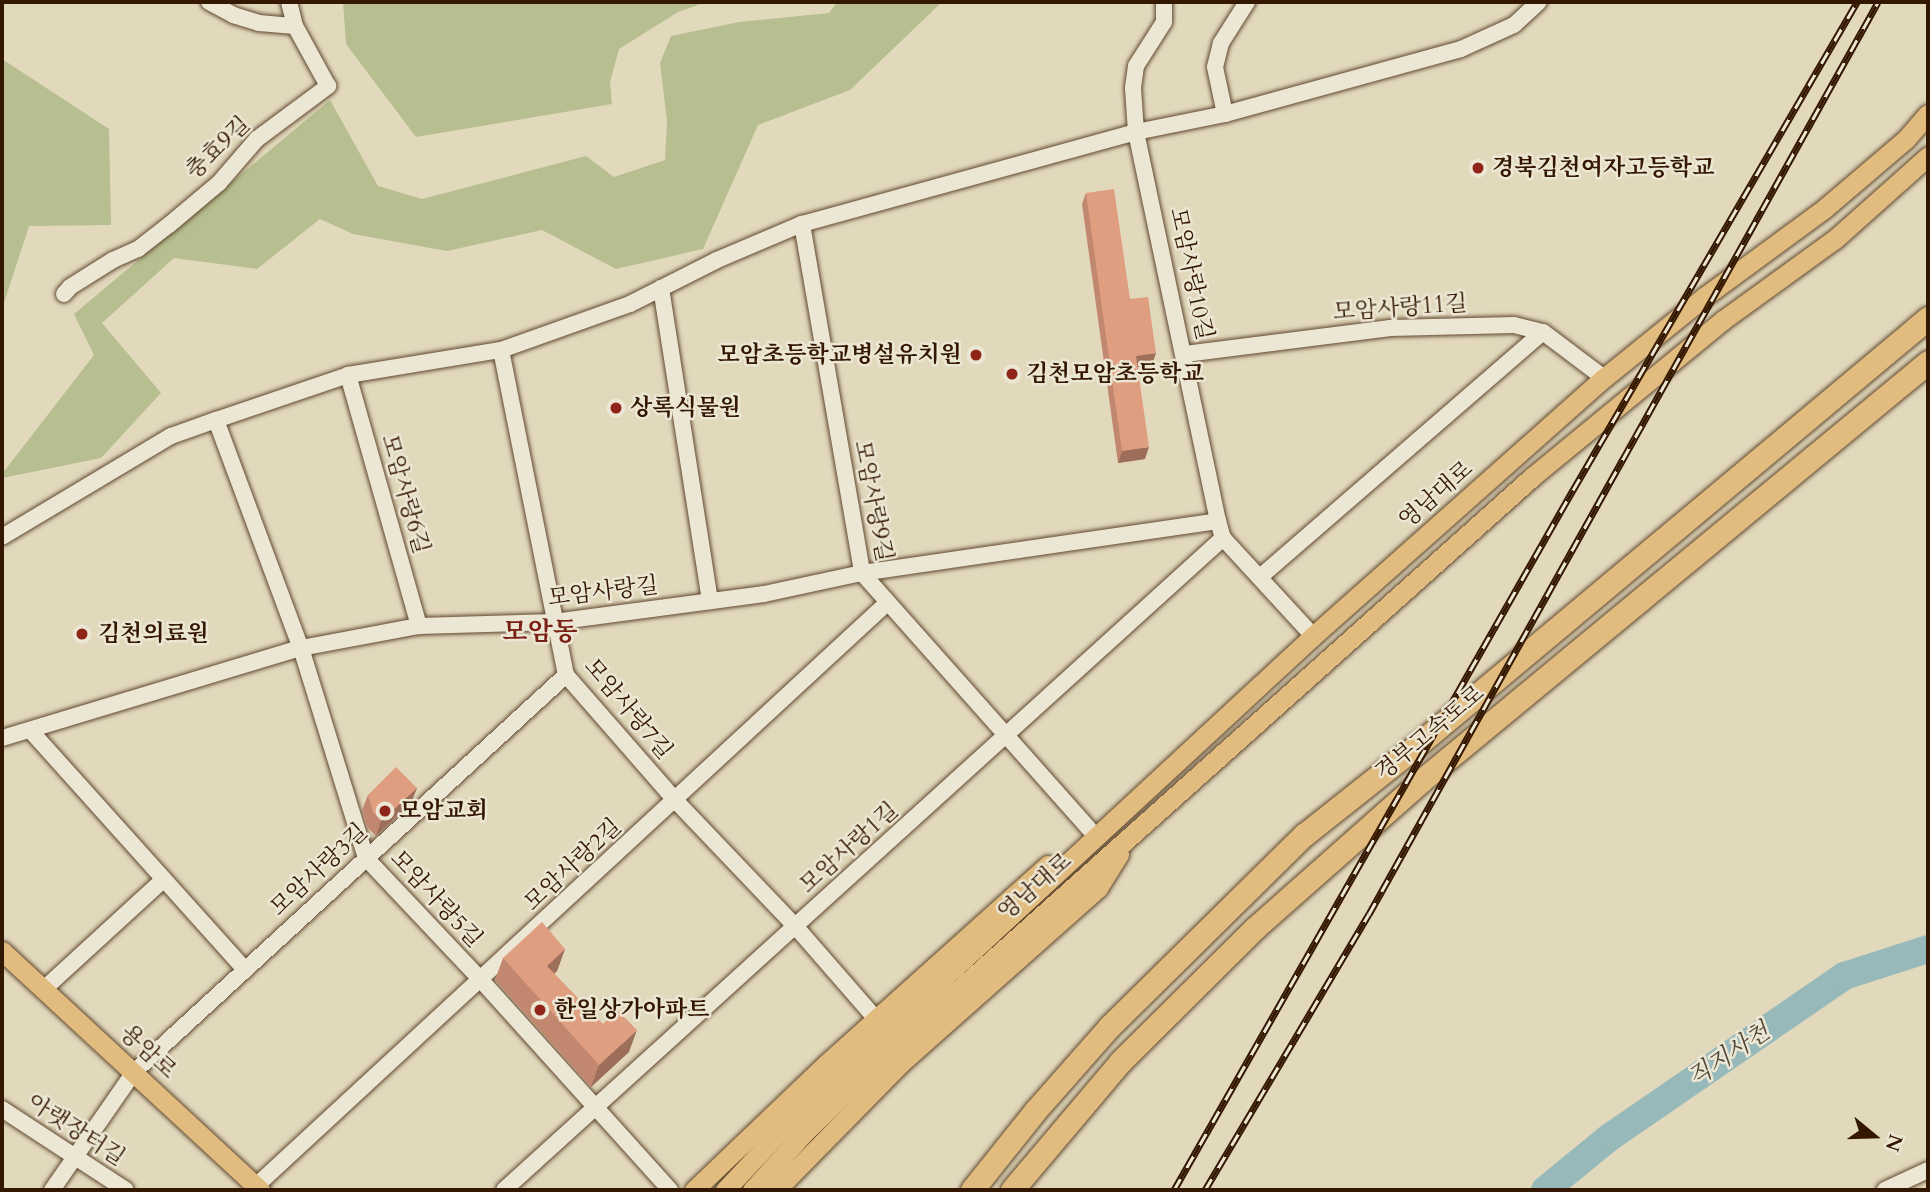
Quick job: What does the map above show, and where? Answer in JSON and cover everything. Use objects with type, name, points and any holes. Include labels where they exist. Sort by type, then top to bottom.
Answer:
[{"type":"highway","name":"경부고속도로","points":[[972,1190],[1035,1111],[1109,1027],[1304,835],[1415,747],[1928,318]]},
{"type":"highway","name":"경부고속도로","points":[[1012,1190],[1120,1062],[1265,919],[1421,781],[1928,362]]},
{"type":"main road","name":"영남대로","points":[[999,940],[1124,813],[1313,636],[1604,378],[1704,297],[1825,208],[1906,139],[1928,114]]},
{"type":"main road","name":"영남대로","points":[[999,940],[1133,833],[1532,477],[1723,320],[1835,239],[1928,156]]},
{"type":"main road","points":[[694,1190],[876,1019],[1089,829],[1124,813]]},
{"type":"main road","points":[[776,1190],[901,1063],[1098,888],[1133,833]]},
{"type":"main road","points":[[725,1190],[789,1122],[999,940]]},
{"type":"main road","points":[[752,1190],[803,1134],[999,940]]},
{"type":"main road","name":"용암로","points":[[4,957],[44,989],[258,1188]]},
{"type":"street","points":[[209,2],[233,15],[259,23],[295,26]]},
{"type":"street","name":"충효9길","points":[[64,294],[113,260],[138,249],[170,225],[219,183],[257,139],[328,86],[295,26],[289,2]]},
{"type":"street","name":"모암사랑10길","points":[[1164,2],[1164,22],[1136,65],[1133,88],[1136,132],[1185,354],[1218,521],[1223,538],[1313,636]]},
{"type":"street","points":[[1225,114],[1215,67],[1221,43],[1247,2]]},
{"type":"street","points":[[2,537],[171,436],[348,375],[501,350],[630,304],[802,224],[1136,132],[1225,114],[1461,48],[1514,25],[1539,2]]},
{"type":"street","name":"모암사랑9길","points":[[802,224],[862,573],[1089,829]]},
{"type":"street","points":[[661,288],[710,601]]},
{"type":"street","name":"모암사랑11길","points":[[1185,354],[1390,328],[1514,325],[1544,332],[1604,378]]},
{"type":"street","points":[[1260,577],[1544,332]]},
{"type":"street","name":"모암사랑7길","points":[[501,350],[566,675],[676,801],[796,927],[876,1019]]},
{"type":"street","name":"모암사랑6길","points":[[348,375],[419,626]]},
{"type":"street","name":"모암사랑5길","points":[[216,421],[301,648],[366,858],[481,980],[670,1190]]},
{"type":"street","name":"모암사랑길","points":[[2,738],[301,648],[419,626],[554,622],[710,601],[862,573],[1218,521]]},
{"type":"street","name":"모암사랑1길","points":[[504,1190],[1223,538]]},
{"type":"street","name":"모암사랑2길","points":[[258,1188],[887,603]]},
{"type":"street","name":"모암사랑3길","points":[[52,1190],[134,1072],[566,675]]},
{"type":"street","points":[[30,730],[245,970]]},
{"type":"street","points":[[44,989],[163,880]]},
{"type":"street","name":"아랫장터길","points":[[2,1109],[126,1190]]},
{"type":"street","points":[[1885,1190],[1928,1170]]},
{"type":"green space","points":[[343,2],[706,2],[678,12],[619,49],[610,82],[612,104],[416,137],[346,44]]},
{"type":"green space","points":[[837,2],[942,2],[850,90],[758,125],[703,249],[616,269],[542,230],[447,251],[353,234],[320,219],[257,269],[174,258],[102,323],[161,393],[101,458],[2,478],[2,474],[94,355],[74,314],[330,100],[378,186],[422,199],[586,156],[614,177],[665,160],[667,121],[660,63],[671,36],[739,22],[829,13]]},
{"type":"green space","points":[[2,59],[109,129],[111,225],[29,226],[2,309]]},
{"type":"building","points":[[1114,189],[1130,299],[1148,297],[1156,353],[1136,356],[1149,447],[1122,451],[1086,193]]},
{"type":"building","points":[[396,767],[417,788],[381,821],[373,812],[368,795]]},
{"type":"building","points":[[542,922],[565,949],[547,966],[603,1024],[617,1010],[637,1030],[599,1065],[503,958]]},
{"type":"waterway","name":"직지사천","points":[[1545,1190],[1610,1137],[1844,976],[1928,949]]},
{"type":"railway","points":[[1174,1190],[1573,490],[1857,2]]},
{"type":"railway","points":[[1205,1190],[1369,914],[1878,2]]},
{"type":"place","name":"경북김천여자고등학교","points":[[1478,168]]},
{"type":"place","name":"모암초등학교병설유치원","points":[[976,355]]},
{"type":"place","name":"김천모암초등학교","points":[[1012,374]]},
{"type":"place","name":"상록식물원","points":[[616,408]]},
{"type":"place","name":"김천의료원","points":[[82,634]]},
{"type":"place","name":"모암교회","points":[[385,811]]},
{"type":"place","name":"한일상가아파트","points":[[540,1010]]},
{"type":"district","name":"모암동","points":[[540,632]]}]
